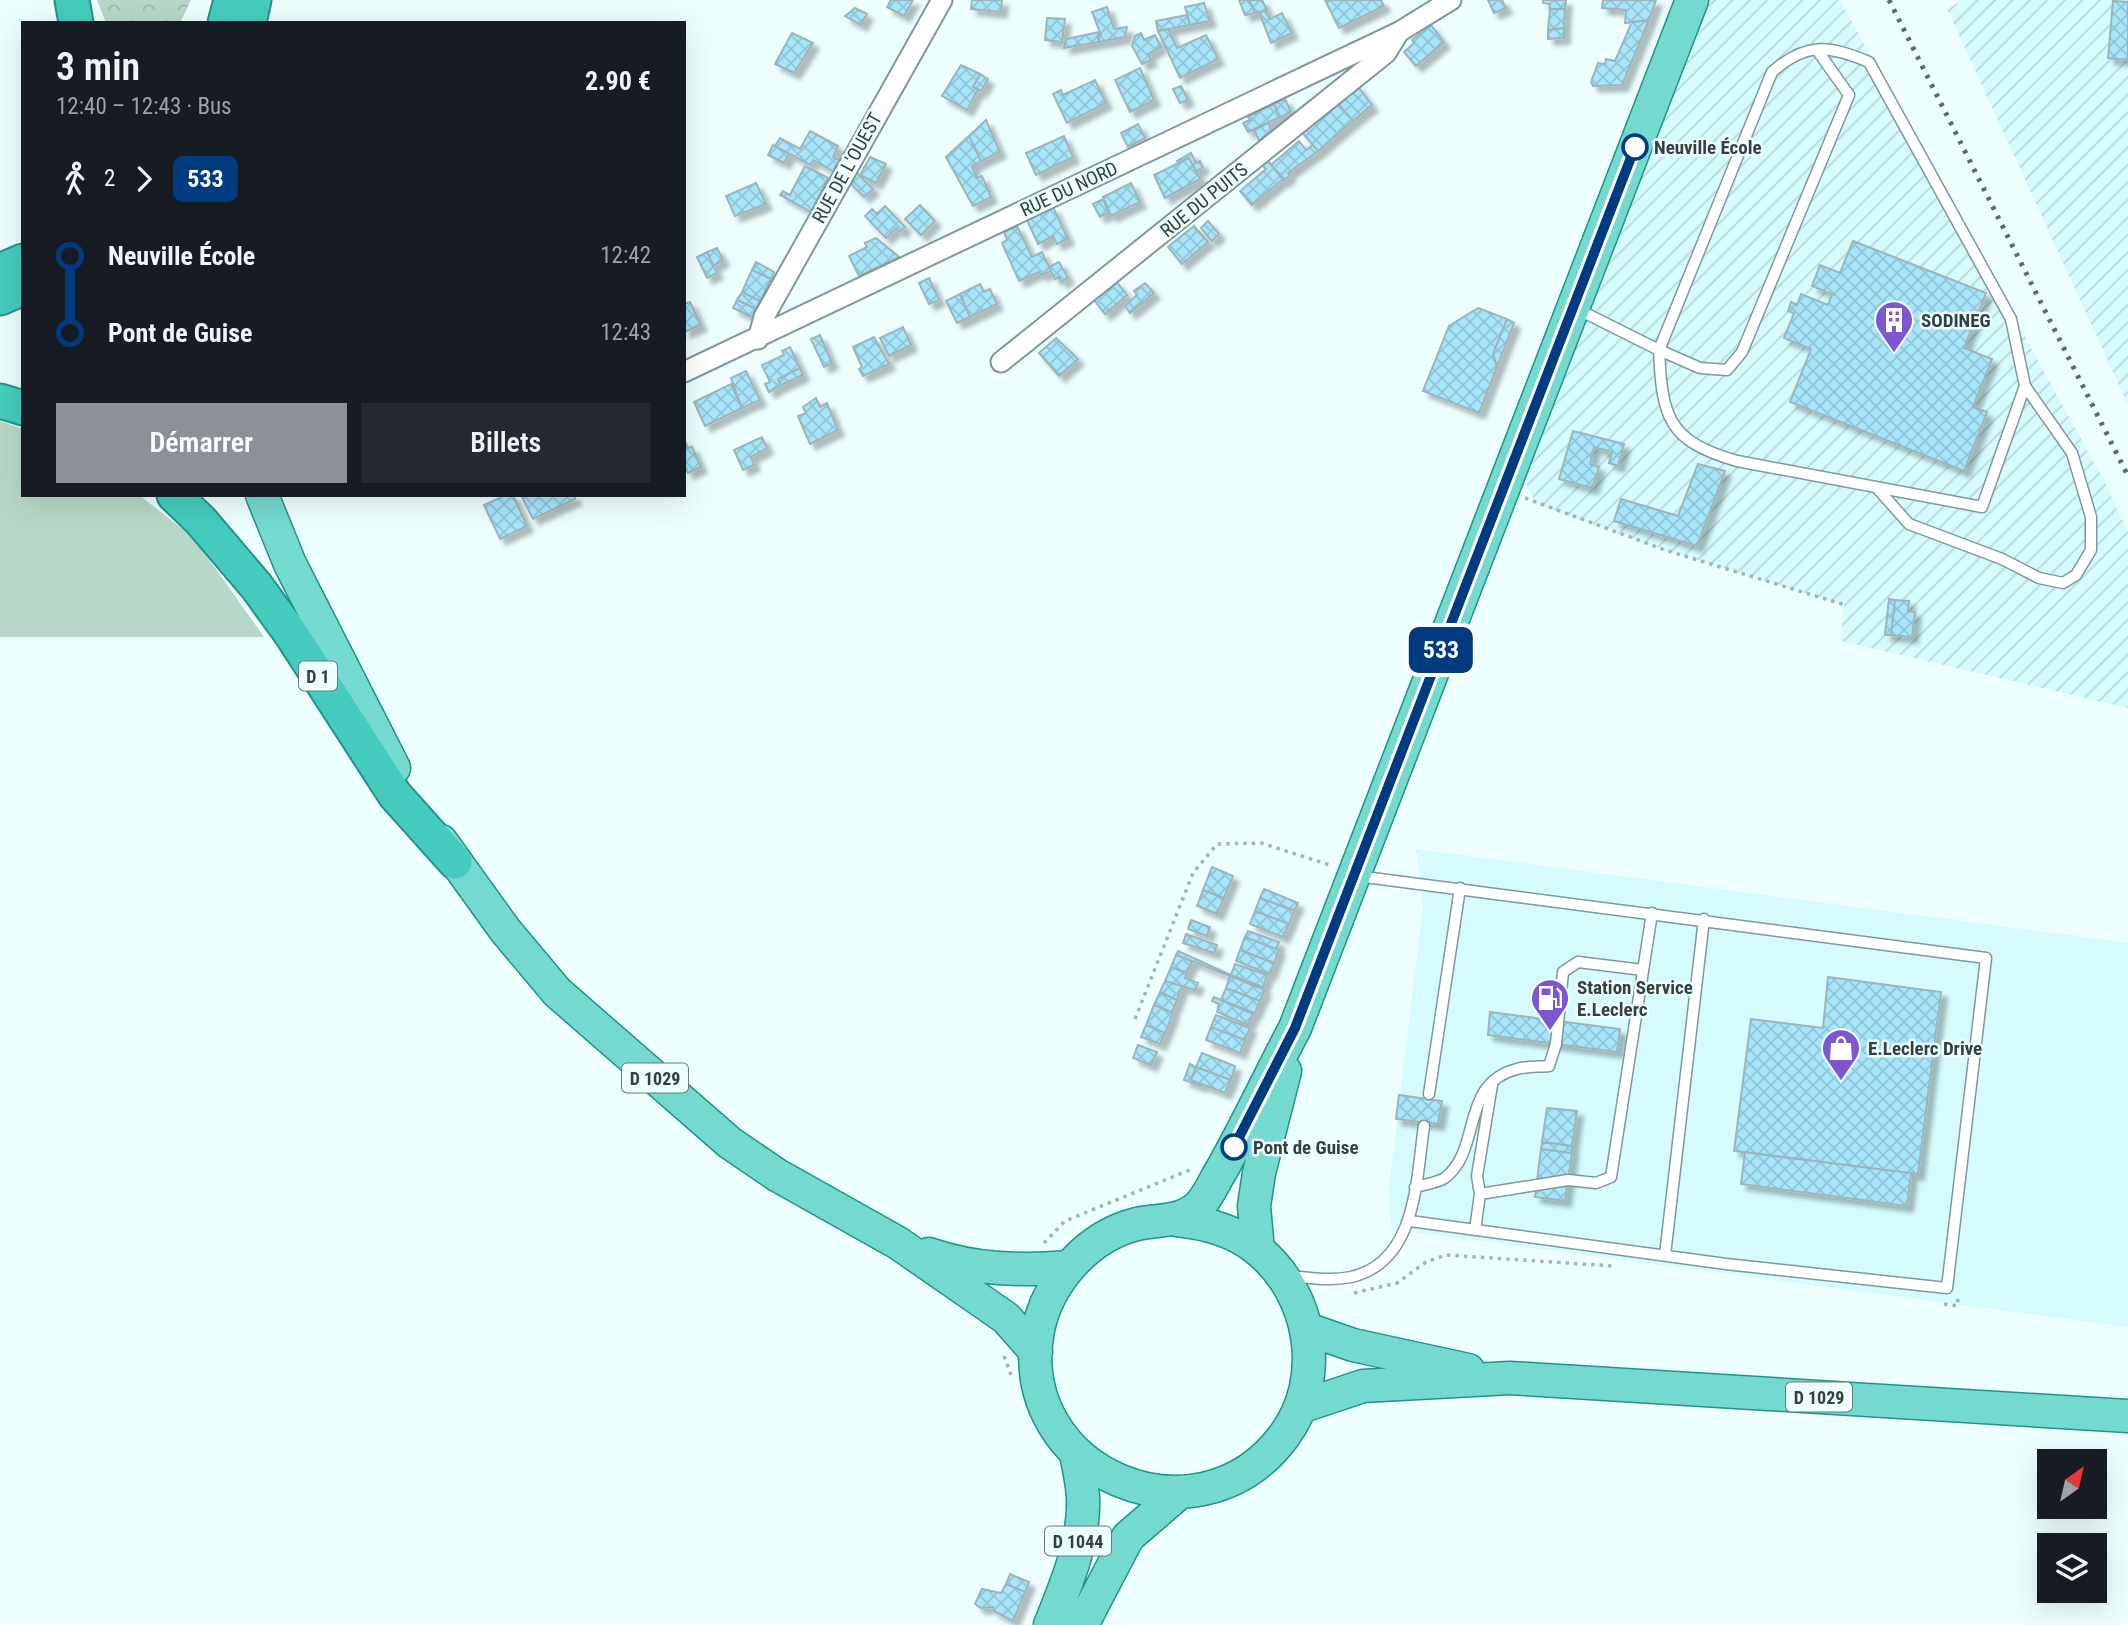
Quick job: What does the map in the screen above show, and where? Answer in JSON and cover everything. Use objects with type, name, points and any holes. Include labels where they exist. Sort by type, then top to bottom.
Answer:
[{"type":"highway","points":[[72,0],[76,21]]},
{"type":"highway","points":[[226,21],[231,0]]},
{"type":"highway","points":[[249,21],[254,0]]},
{"type":"highway","points":[[0,271],[21,262]]},
{"type":"highway","points":[[0,298],[21,289]]},
{"type":"highway","points":[[0,401],[21,407]]},
{"type":"highway","name":"D 1","points":[[176,497],[201,521],[257,587],[395,795],[455,862]]},
{"type":"main road","points":[[61,0],[69,21]]},
{"type":"main road","points":[[1177,1220],[1199,1205],[1232,1151],[1295,1028],[1692,0]]},
{"type":"main road","name":"D 1029","points":[[263,497],[290,564],[371,727],[455,862],[505,930],[557,992],[730,1143],[777,1175],[898,1243],[1006,1318],[1035,1352]]},
{"type":"main road","points":[[1258,1250],[1254,1206],[1259,1173],[1295,1028]]},
{"type":"main road","points":[[1177,1220],[1220,1228],[1258,1250],[1283,1276],[1298,1301],[1307,1329],[1307,1382],[1300,1407],[1285,1435],[1265,1458],[1239,1476],[1220,1484],[1179,1493],[1151,1492],[1124,1484],[1098,1471],[1076,1454],[1059,1432],[1046,1407],[1038,1380],[1035,1352],[1045,1307],[1069,1267],[1099,1241],[1137,1224],[1177,1220]]},
{"type":"main road","name":"D 1029","points":[[898,1243],[953,1263],[1023,1271],[1069,1267]]},
{"type":"main road","name":"D 1029","points":[[1307,1329],[1353,1345],[1510,1378]]},
{"type":"main road","name":"D 1029","points":[[1300,1407],[1363,1386],[1510,1378],[2128,1416]]},
{"type":"main road","name":"D 1044","points":[[1051,1625],[1071,1570],[1079,1535],[1083,1499],[1076,1454]]},
{"type":"main road","name":"D 1044","points":[[1082,1625],[1128,1537],[1179,1493]]},
{"type":"street","name":"RUE DE L'OUEST","points":[[758,339],[764,317],[942,0]]},
{"type":"street","name":"RUE DU NORD","points":[[686,371],[1399,32],[1451,0]]},
{"type":"street","name":"RUE DU PUITS","points":[[1001,362],[1386,53],[1399,32]]},
{"type":"lane","points":[[1573,307],[1700,368],[1727,370],[1742,352],[1849,95],[1817,50]]},
{"type":"lane","points":[[1877,487],[1909,524],[2002,559],[2039,578],[2063,583],[2076,575],[2091,550],[2091,517],[2072,453],[2025,386],[2011,319],[1869,62],[1844,52],[1817,50],[1792,54],[1772,72],[1659,350],[1661,388],[1669,420],[1684,438],[1706,452],[1982,507],[2025,386]]},
{"type":"lane","points":[[1354,876],[1704,919],[1986,958],[1947,1289],[1410,1221]]},
{"type":"lane","points":[[1429,1094],[1460,888]]},
{"type":"lane","points":[[1480,1194],[1568,1180],[1596,1183],[1611,1177],[1652,913]]},
{"type":"lane","points":[[1665,1255],[1704,919]]},
{"type":"lane","points":[[1415,1186],[1444,1179],[1459,1164],[1468,1142],[1474,1108],[1493,1081],[1516,1069],[1549,1066],[1556,1044],[1563,972],[1578,962],[1643,970]]},
{"type":"lane","points":[[1475,1230],[1480,1194],[1478,1176],[1493,1081]]},
{"type":"lane","points":[[1283,1276],[1351,1277],[1377,1266],[1390,1253],[1410,1221],[1424,1126]]},
{"type":"path","points":[[1504,486],[1536,504],[1665,550],[1845,605]]},
{"type":"path","points":[[1135,1018],[1193,873],[1217,844],[1261,843],[1354,876]]},
{"type":"path","points":[[1023,1271],[1065,1221],[1203,1165]]},
{"type":"path","points":[[1006,1318],[997,1332],[1014,1383]]},
{"type":"shaded area","points":[[1709,0],[1840,0],[2102,477],[2128,532],[2128,708],[1841,641],[1844,605],[1665,550],[1536,504],[1504,435]]},
{"type":"shaded area","points":[[1963,0],[2128,0],[2128,405],[1947,9]]},
{"type":"shaded area","points":[[1416,849],[2128,943],[2128,1327],[1391,1229],[1389,1188],[1423,907]]},
{"type":"green space","points":[[97,0],[191,0],[181,21],[105,21]]},
{"type":"green space","points":[[0,421],[21,428],[21,497],[142,497],[194,538],[264,637],[0,637]]},
{"type":"building","points":[[891,0],[913,0],[904,16],[887,7]]},
{"type":"building","points":[[972,0],[1002,0],[1001,12],[971,9]]},
{"type":"building","points":[[1239,0],[1249,0],[1255,13],[1245,15]]},
{"type":"building","points":[[1249,0],[1262,0],[1267,10],[1255,13]]},
{"type":"building","points":[[1325,0],[1381,0],[1384,6],[1339,28]]},
{"type":"building","points":[[1488,0],[1502,0],[1506,8],[1494,13]]},
{"type":"building","points":[[1543,0],[1566,0],[1565,9],[1550,9],[1550,4],[1543,3]]},
{"type":"building","points":[[1603,0],[1656,0],[1649,20],[1625,23],[1626,10],[1602,8]]},
{"type":"building","points":[[2113,1],[2128,2],[2128,60],[2108,58]]},
{"type":"building","points":[[1204,3],[1210,21],[1190,25],[1185,7]]},
{"type":"building","points":[[1107,7],[1114,29],[1127,27],[1125,37],[1099,42],[1097,36],[1101,35],[1092,12]]},
{"type":"building","points":[[855,8],[867,14],[861,25],[845,16]]},
{"type":"building","points":[[1550,9],[1565,9],[1564,28],[1548,30]]},
{"type":"building","points":[[1265,11],[1270,19],[1282,13],[1292,33],[1271,43],[1259,12]]},
{"type":"building","points":[[1187,15],[1190,25],[1158,31],[1156,21]]},
{"type":"building","points":[[1047,18],[1065,19],[1062,42],[1045,40]]},
{"type":"building","points":[[1649,20],[1622,85],[1593,86],[1591,82],[1598,63],[1605,64],[1606,59],[1615,61],[1632,22]]},
{"type":"building","points":[[1431,25],[1444,42],[1416,66],[1404,52],[1414,43],[1412,40]]},
{"type":"building","points":[[1564,28],[1564,38],[1548,39],[1548,30]]},
{"type":"building","points":[[1168,29],[1177,48],[1206,35],[1218,59],[1180,78],[1158,31]]},
{"type":"building","points":[[1099,32],[1099,42],[1064,48],[1066,39]]},
{"type":"building","points":[[792,33],[813,43],[794,73],[775,64]]},
{"type":"building","points":[[1141,33],[1144,40],[1155,35],[1161,47],[1148,54],[1151,60],[1142,64],[1132,46],[1135,36]]},
{"type":"building","points":[[961,65],[980,74],[973,87],[978,89],[967,110],[942,96]]},
{"type":"building","points":[[1140,68],[1154,100],[1130,112],[1115,80]]},
{"type":"building","points":[[980,74],[988,79],[981,91],[973,87]]},
{"type":"building","points":[[1095,80],[1106,103],[1067,123],[1053,94],[1061,90],[1063,95]]},
{"type":"building","points":[[1356,84],[1372,105],[1353,121],[1336,101]]},
{"type":"building","points":[[1181,86],[1188,100],[1180,103],[1173,89]]},
{"type":"building","points":[[1285,99],[1291,112],[1280,117],[1274,104]]},
{"type":"building","points":[[1336,101],[1353,121],[1318,151],[1300,130]]},
{"type":"building","points":[[1274,104],[1280,117],[1248,132],[1243,123],[1250,120],[1248,117]]},
{"type":"building","points":[[986,120],[1000,152],[981,161],[969,136]]},
{"type":"building","points":[[1268,123],[1274,135],[1261,145],[1254,130]]},
{"type":"building","points":[[1138,124],[1145,138],[1128,147],[1121,133]]},
{"type":"building","points":[[810,131],[838,146],[833,157],[839,160],[833,171],[813,160],[810,165],[775,146],[780,138],[800,149]]},
{"type":"building","points":[[969,136],[981,161],[972,166],[977,178],[982,176],[991,197],[973,206],[946,157]]},
{"type":"building","points":[[1064,136],[1073,157],[1036,175],[1026,153]]},
{"type":"building","points":[[1299,141],[1306,150],[1313,145],[1318,151],[1288,173],[1290,175],[1284,181],[1271,165]]},
{"type":"building","points":[[773,145],[789,154],[784,163],[768,155]]},
{"type":"building","points":[[1191,153],[1196,163],[1200,161],[1203,167],[1196,171],[1189,158],[1178,163],[1177,161]]},
{"type":"building","points":[[870,157],[886,164],[876,183],[860,175]]},
{"type":"building","points":[[1189,158],[1200,179],[1165,198],[1154,175]]},
{"type":"building","points":[[1267,160],[1283,179],[1252,205],[1240,191],[1266,169],[1261,164]]},
{"type":"building","points":[[805,166],[828,178],[811,212],[780,195],[783,191],[790,195]]},
{"type":"building","points":[[853,169],[873,189],[864,197],[847,180]]},
{"type":"building","points":[[756,183],[766,204],[735,216],[726,196]]},
{"type":"building","points":[[1131,183],[1140,202],[1111,216],[1103,197]]},
{"type":"building","points":[[1103,199],[1109,212],[1100,217],[1093,204]]},
{"type":"building","points":[[920,205],[935,221],[921,235],[905,219]]},
{"type":"building","points":[[885,206],[905,227],[900,232],[896,228],[886,238],[865,216],[872,209],[877,214]]},
{"type":"building","points":[[1053,207],[1068,239],[1057,244],[1053,236],[1038,244],[1027,220]]},
{"type":"building","points":[[1208,221],[1219,234],[1212,241],[1201,228]]},
{"type":"building","points":[[1017,226],[1032,257],[1042,252],[1051,271],[1041,275],[1039,272],[1019,281],[1002,243],[1007,240],[1004,232]]},
{"type":"building","points":[[1194,226],[1208,242],[1182,264],[1168,247]]},
{"type":"building","points":[[876,238],[899,257],[859,276],[849,256],[867,247],[865,243]]},
{"type":"building","name":"SODINEG","points":[[1853,241],[1986,293],[1964,348],[1992,359],[1973,407],[1987,412],[1964,471],[1790,402],[1811,349],[1784,338],[1794,313],[1788,311],[1791,302],[1797,305],[1801,294],[1828,305],[1832,294],[1812,286],[1820,265],[1840,273]]},
{"type":"building","points":[[717,248],[723,260],[713,266],[707,252]]},
{"type":"building","points":[[707,252],[717,273],[707,278],[697,257]]},
{"type":"building","points":[[756,262],[774,272],[771,279],[752,270]]},
{"type":"building","points":[[1059,262],[1068,278],[1061,282],[1059,277],[1055,279],[1049,267]]},
{"type":"building","points":[[752,270],[771,279],[760,301],[742,292]]},
{"type":"building","points":[[929,278],[939,300],[929,304],[919,283]]},
{"type":"building","points":[[1116,281],[1127,295],[1105,314],[1094,300]]},
{"type":"building","points":[[1145,283],[1154,293],[1130,313],[1125,306],[1137,295],[1134,291]]},
{"type":"building","points":[[980,284],[984,292],[990,289],[997,304],[970,317],[960,294]]},
{"type":"building","points":[[742,292],[760,301],[756,309],[737,300]]},
{"type":"building","points":[[960,294],[970,317],[957,323],[946,301]]},
{"type":"building","points":[[737,300],[756,309],[752,317],[733,308]]},
{"type":"building","points":[[690,302],[701,325],[686,331],[686,303]]},
{"type":"building","points":[[1478,308],[1507,319],[1493,354],[1497,367],[1479,413],[1423,391],[1449,326]]},
{"type":"building","points":[[1507,319],[1514,323],[1497,367],[1493,354]]},
{"type":"building","points":[[903,327],[911,345],[889,356],[880,338]]},
{"type":"building","points":[[820,335],[832,363],[824,367],[811,339]]},
{"type":"building","points":[[874,337],[889,364],[863,376],[853,347]]},
{"type":"building","points":[[1056,338],[1078,359],[1059,376],[1039,353]]},
{"type":"building","points":[[790,347],[800,368],[778,379],[781,385],[769,392],[765,384],[770,382],[762,365],[784,355],[782,351]]},
{"type":"building","points":[[800,368],[803,375],[781,385],[778,379]]},
{"type":"building","points":[[746,371],[760,400],[742,408],[731,378]]},
{"type":"building","points":[[731,384],[742,408],[705,426],[694,402]]},
{"type":"building","points":[[816,398],[820,407],[827,403],[838,430],[810,444],[798,416],[806,413],[803,407]]},
{"type":"building","points":[[1573,431],[1624,444],[1618,466],[1609,463],[1612,452],[1594,447],[1590,464],[1599,467],[1592,488],[1559,479]]},
{"type":"building","points":[[762,437],[767,448],[751,457],[754,465],[743,470],[734,450]]},
{"type":"building","points":[[686,444],[688,448],[692,447],[701,467],[688,473]]},
{"type":"building","points":[[1698,464],[1725,471],[1697,546],[1614,521],[1621,499],[1678,516]]},
{"type":"building","points":[[502,497],[514,497],[527,526],[500,539],[484,505]]},
{"type":"building","points":[[522,497],[574,497],[575,499],[533,519]]},
{"type":"building","points":[[1889,599],[1895,600],[1891,635],[1885,635]]},
{"type":"building","points":[[1895,600],[1909,601],[1908,611],[1915,612],[1912,637],[1891,635]]},
{"type":"building","points":[[1212,867],[1233,876],[1224,898],[1203,890]]},
{"type":"building","points":[[1264,889],[1298,903],[1294,911],[1260,898]]},
{"type":"building","points":[[1203,890],[1224,898],[1217,914],[1197,906]]},
{"type":"building","points":[[1260,898],[1294,910],[1289,924],[1255,911]]},
{"type":"building","points":[[1255,911],[1289,924],[1283,937],[1250,924]]},
{"type":"building","points":[[1191,920],[1210,927],[1207,936],[1188,929]]},
{"type":"building","points":[[1248,931],[1279,942],[1276,949],[1245,937]]},
{"type":"building","points":[[1186,934],[1217,945],[1214,953],[1183,943]]},
{"type":"building","points":[[1245,937],[1279,950],[1274,963],[1240,950]]},
{"type":"building","points":[[1240,950],[1274,963],[1270,974],[1236,961]]},
{"type":"building","points":[[1178,951],[1231,975],[1176,955]]},
{"type":"building","points":[[1176,955],[1192,961],[1187,973],[1171,967]]},
{"type":"building","points":[[1235,964],[1267,975],[1263,987],[1231,975]]},
{"type":"building","points":[[1171,967],[1187,973],[1185,978],[1198,983],[1195,990],[1165,981]]},
{"type":"building","points":[[1230,976],[1265,990],[1260,1001],[1226,988]]},
{"type":"building","points":[[1828,977],[1941,992],[1918,1174],[1734,1151],[1751,1019],[1823,1028]]},
{"type":"building","points":[[1165,981],[1182,986],[1177,1000],[1160,992]]},
{"type":"building","points":[[1226,988],[1260,1001],[1255,1013],[1221,1000]]},
{"type":"building","points":[[1160,992],[1177,1000],[1172,1012],[1154,1005]]},
{"type":"building","points":[[1214,997],[1253,1014],[1248,1025],[1217,1012],[1219,1004],[1212,1001]]},
{"type":"building","points":[[1154,1005],[1173,1013],[1165,1033],[1146,1025]]},
{"type":"building","points":[[1490,1012],[1620,1029],[1617,1052],[1488,1035]]},
{"type":"building","points":[[1216,1015],[1250,1028],[1245,1040],[1211,1027]]},
{"type":"building","points":[[1146,1025],[1165,1033],[1160,1044],[1141,1037]]},
{"type":"building","points":[[1211,1027],[1245,1040],[1240,1053],[1206,1040]]},
{"type":"building","points":[[1138,1045],[1157,1052],[1151,1065],[1133,1058]]},
{"type":"building","points":[[1202,1053],[1235,1066],[1231,1080],[1196,1067]]},
{"type":"building","points":[[1190,1064],[1196,1067],[1191,1080],[1201,1084],[1200,1086],[1184,1080]]},
{"type":"building","points":[[1196,1067],[1231,1080],[1225,1093],[1191,1080]]},
{"type":"building","points":[[1399,1095],[1442,1101],[1438,1124],[1396,1119]]},
{"type":"building","points":[[1547,1108],[1577,1111],[1572,1146],[1542,1142]]},
{"type":"building","points":[[1542,1142],[1572,1146],[1572,1153],[1541,1149]]},
{"type":"building","points":[[1541,1149],[1572,1153],[1565,1201],[1535,1197]]},
{"type":"building","points":[[1745,1152],[1911,1173],[1907,1206],[1741,1184]]},
{"type":"building","points":[[1010,1574],[1029,1582],[1025,1592],[1006,1584]]},
{"type":"building","points":[[1006,1584],[1025,1592],[1013,1621],[994,1611],[993,1607],[981,1608],[975,1604],[982,1589],[1001,1593]]},
{"type":"railway","points":[[1889,0],[2128,476]]},
{"type":"bus line","name":"533","points":[[1234,1147],[1295,1028],[1635,147]]},
{"type":"place","name":"Neuville École","points":[[1635,147]]},
{"type":"place","name":"SODINEG","points":[[1894,354]]},
{"type":"place","name":"Station Service E.Leclerc","points":[[1550,1032]]},
{"type":"place","name":"E.Leclerc Drive","points":[[1841,1082]]},
{"type":"place","name":"Pont de Guise","points":[[1234,1147]]}]
